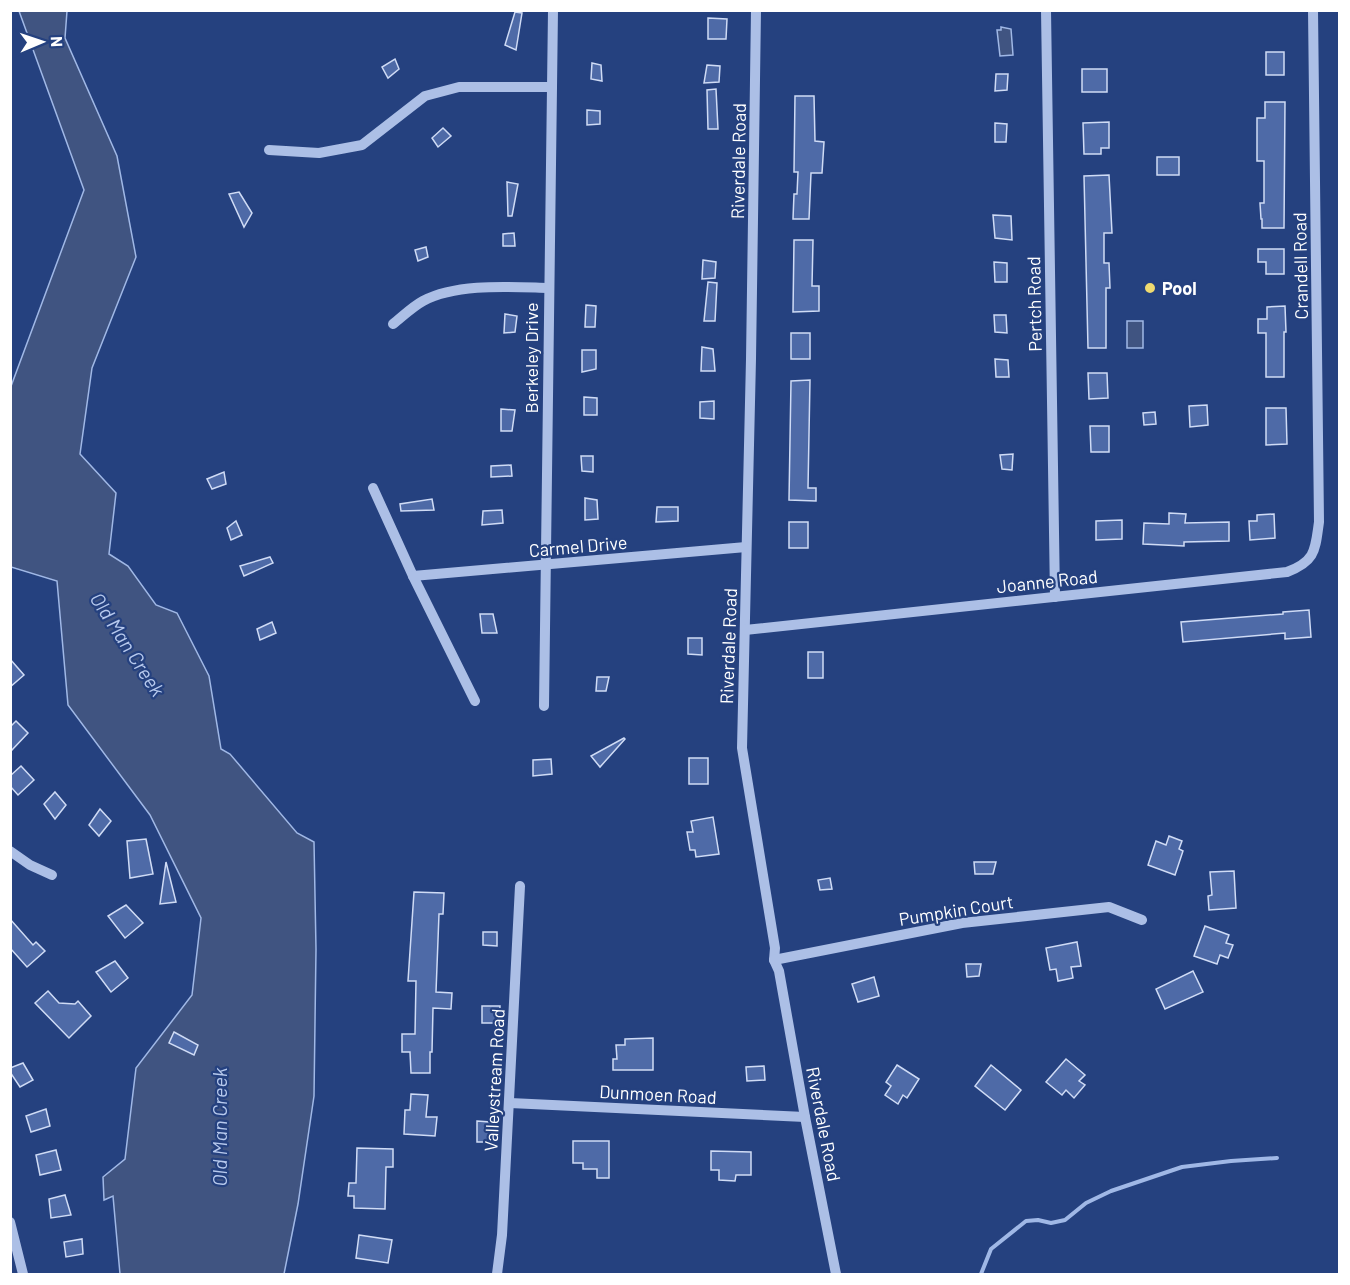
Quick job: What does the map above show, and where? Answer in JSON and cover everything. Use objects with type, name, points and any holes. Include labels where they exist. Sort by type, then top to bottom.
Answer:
[{"type":"street","name":"Berkeley Drive","points":[[544,706],[553,10]]},
{"type":"street","name":"Riverdale Road","points":[[756,10],[742,759],[775,948],[774,960],[779,971],[836,1275]]},
{"type":"street","name":"Pertch Road","points":[[1046,10],[1055,597]]},
{"type":"street","name":"Crandell Road","points":[[1313,10],[1319,522]]},
{"type":"street","points":[[269,150],[319,153],[362,145],[425,96],[459,87],[552,87]]},
{"type":"street","points":[[393,324],[423,301],[447,293],[500,286],[548,288]]},
{"type":"street","points":[[373,488],[413,576],[475,701]]},
{"type":"street","name":"Joanne Road","points":[[745,630],[1287,572],[1302,567],[1314,555],[1319,522]]},
{"type":"street","name":"Carmel Drive","points":[[413,576],[746,547]]},
{"type":"street","points":[[10,850],[30,866],[52,875]]},
{"type":"street","name":"Valleystream Road","points":[[497,1275],[502,1235],[510,1103],[520,886]]},
{"type":"street","name":"Pumpkin Court","points":[[774,960],[972,922],[1110,907],[1142,920]]},
{"type":"street","name":"Dunmoen Road","points":[[510,1103],[805,1117]]},
{"type":"street","points":[[10,1222],[23,1275]]},
{"type":"water","name":"Old Man Creek","points":[[19,11],[67,11],[65,38],[117,156],[136,257],[92,368],[80,454],[116,493],[109,554],[128,566],[156,605],[177,613],[209,676],[221,749],[230,754],[297,833],[314,842],[316,949],[314,1096],[298,1204],[284,1274],[120,1274],[113,1196],[104,1200],[103,1177],[125,1159],[136,1068],[192,995],[201,918],[150,815],[68,705],[57,581],[11,567],[10,389],[84,190]]},
{"type":"water","points":[[1001,27],[1011,29],[1013,55],[1000,56],[997,30],[1001,30]]},
{"type":"water","points":[[1127,321],[1143,321],[1143,348],[1127,348]]},
{"type":"building","points":[[515,12],[522,13],[516,50],[505,45]]},
{"type":"building","points":[[708,18],[727,19],[726,39],[708,39]]},
{"type":"building","points":[[1266,52],[1284,52],[1284,75],[1266,75]]},
{"type":"building","points":[[395,59],[399,69],[388,78],[382,67]]},
{"type":"building","points":[[592,63],[601,65],[602,81],[591,79]]},
{"type":"building","points":[[707,65],[720,66],[719,82],[704,83]]},
{"type":"building","points":[[1082,69],[1107,69],[1107,92],[1082,92]]},
{"type":"building","points":[[996,74],[1008,74],[1007,90],[995,91]]},
{"type":"building","points":[[716,89],[718,129],[708,129],[707,90]]},
{"type":"building","points":[[795,96],[814,96],[815,141],[824,142],[822,173],[811,173],[809,219],[793,219],[798,172],[794,172]]},
{"type":"building","points":[[1265,102],[1285,102],[1284,228],[1262,228],[1260,203],[1264,203],[1264,161],[1257,161],[1257,118],[1265,118]]},
{"type":"building","points":[[587,110],[600,111],[600,124],[587,125]]},
{"type":"building","points":[[1109,122],[1109,148],[1101,148],[1101,154],[1084,154],[1083,123]]},
{"type":"building","points":[[995,123],[1007,124],[1006,142],[995,142]]},
{"type":"building","points":[[443,128],[451,136],[438,147],[432,138]]},
{"type":"building","points":[[1157,157],[1179,157],[1179,175],[1157,175]]},
{"type":"building","points":[[1109,175],[1112,233],[1104,233],[1104,263],[1109,263],[1110,288],[1106,288],[1106,348],[1088,348],[1084,176]]},
{"type":"building","points":[[507,182],[518,184],[512,216],[508,216]]},
{"type":"building","points":[[239,192],[252,213],[244,227],[229,194]]},
{"type":"building","points":[[993,215],[1011,216],[1012,240],[995,238]]},
{"type":"building","points":[[514,233],[515,246],[503,246],[503,234]]},
{"type":"building","points":[[794,240],[813,240],[812,286],[819,286],[819,311],[793,312]]},
{"type":"building","points":[[426,247],[428,257],[418,261],[415,250]]},
{"type":"building","points":[[1258,249],[1284,249],[1284,274],[1266,274],[1266,262],[1258,262]]},
{"type":"building","points":[[703,260],[716,262],[715,278],[702,279]]},
{"type":"building","points":[[994,262],[1007,263],[1007,282],[995,282]]},
{"type":"building","points":[[708,282],[717,283],[715,321],[704,321]]},
{"type":"building","points":[[586,305],[596,306],[595,327],[585,327]]},
{"type":"building","points":[[1285,306],[1284,377],[1266,377],[1266,333],[1258,333],[1258,319],[1267,319],[1267,307]]},
{"type":"building","points":[[505,314],[517,316],[515,332],[504,333]]},
{"type":"building","points":[[994,315],[1006,315],[1007,333],[995,332]]},
{"type":"building","points":[[791,333],[810,333],[810,359],[791,359]]},
{"type":"building","points":[[702,347],[713,349],[715,371],[701,371]]},
{"type":"building","points":[[582,350],[596,350],[596,369],[582,372]]},
{"type":"building","points":[[995,359],[1008,360],[1009,377],[996,377]]},
{"type":"building","points":[[1088,373],[1107,373],[1108,398],[1089,399]]},
{"type":"building","points":[[810,380],[808,488],[816,488],[816,501],[789,500],[791,381]]},
{"type":"building","points":[[584,397],[597,398],[597,415],[584,415]]},
{"type":"building","points":[[714,401],[714,419],[700,418],[700,402]]},
{"type":"building","points":[[1207,405],[1208,425],[1190,427],[1189,406]]},
{"type":"building","points":[[1266,408],[1286,408],[1287,444],[1266,445]]},
{"type":"building","points":[[501,409],[515,410],[512,431],[501,431]]},
{"type":"building","points":[[1155,412],[1156,424],[1144,425],[1143,413]]},
{"type":"building","points":[[1090,426],[1109,426],[1109,452],[1091,452]]},
{"type":"building","points":[[1013,454],[1012,470],[1002,469],[1000,455]]},
{"type":"building","points":[[581,456],[593,456],[593,472],[582,471]]},
{"type":"building","points":[[511,465],[512,476],[491,477],[491,466]]},
{"type":"building","points":[[224,472],[226,484],[212,489],[207,479]]},
{"type":"building","points":[[585,498],[597,500],[598,519],[585,520]]},
{"type":"building","points":[[432,499],[434,510],[401,511],[400,504]]},
{"type":"building","points":[[657,507],[678,507],[678,521],[656,522]]},
{"type":"building","points":[[502,510],[503,523],[482,525],[483,511]]},
{"type":"building","points":[[1169,513],[1186,514],[1185,523],[1229,522],[1229,541],[1184,542],[1184,546],[1143,544],[1144,523],[1169,524]]},
{"type":"building","points":[[1274,514],[1275,538],[1250,540],[1249,521],[1257,521],[1257,515]]},
{"type":"building","points":[[1122,520],[1122,539],[1096,540],[1096,521]]},
{"type":"building","points":[[236,521],[242,535],[231,540],[227,528]]},
{"type":"building","points":[[789,522],[808,522],[808,548],[789,548]]},
{"type":"building","points":[[270,557],[273,563],[244,576],[240,566]]},
{"type":"building","points":[[1309,610],[1311,637],[1285,639],[1285,633],[1183,642],[1181,622]]},
{"type":"building","points":[[480,614],[493,614],[497,633],[482,633]]},
{"type":"building","points":[[272,622],[276,633],[260,640],[257,629]]},
{"type":"building","points":[[688,638],[702,638],[702,655],[688,654]]},
{"type":"building","points":[[808,652],[823,652],[823,678],[808,678]]},
{"type":"building","points":[[10,659],[24,675],[10,687]]},
{"type":"building","points":[[597,677],[609,677],[606,691],[596,691]]},
{"type":"building","points":[[16,721],[28,733],[10,752],[10,727]]},
{"type":"building","points":[[625,739],[600,767],[591,756]]},
{"type":"building","points":[[689,758],[708,758],[708,784],[689,784]]},
{"type":"building","points":[[551,759],[552,774],[533,776],[533,760]]},
{"type":"building","points":[[21,766],[34,780],[18,795],[10,786],[10,776]]},
{"type":"building","points":[[55,792],[66,805],[55,819],[44,804]]},
{"type":"building","points":[[100,809],[111,821],[99,836],[89,825]]},
{"type":"building","points":[[713,817],[719,854],[696,857],[695,850],[690,850],[687,832],[693,832],[691,821]]},
{"type":"building","points":[[1169,836],[1182,841],[1179,849],[1183,851],[1175,875],[1148,865],[1156,841],[1166,845]]},
{"type":"building","points":[[146,839],[153,874],[130,878],[127,841]]},
{"type":"building","points":[[166,862],[176,902],[160,904]]},
{"type":"building","points":[[974,862],[996,862],[993,874],[975,874]]},
{"type":"building","points":[[1234,871],[1236,908],[1209,910],[1208,896],[1212,895],[1210,872]]},
{"type":"building","points":[[830,878],[832,889],[820,890],[818,880]]},
{"type":"building","points":[[414,892],[444,893],[443,914],[439,914],[436,992],[452,993],[451,1009],[433,1008],[430,1073],[411,1073],[410,1052],[402,1052],[402,1034],[415,1034],[416,981],[408,981]]},
{"type":"building","points":[[126,905],[143,923],[125,938],[108,916]]},
{"type":"building","points":[[10,919],[33,945],[36,942],[45,951],[27,967],[10,948]]},
{"type":"building","points":[[1205,926],[1229,935],[1226,943],[1233,945],[1228,958],[1220,955],[1217,964],[1194,956]]},
{"type":"building","points":[[483,932],[497,932],[497,946],[483,945]]},
{"type":"building","points":[[1077,942],[1081,966],[1071,967],[1073,978],[1058,981],[1056,969],[1050,970],[1046,948]]},
{"type":"building","points":[[115,961],[128,978],[111,992],[96,972]]},
{"type":"building","points":[[966,964],[981,964],[979,976],[967,977]]},
{"type":"building","points":[[1193,971],[1203,992],[1165,1009],[1156,989]]},
{"type":"building","points":[[874,977],[879,996],[858,1002],[852,984]]},
{"type":"building","points":[[48,991],[59,1003],[75,1004],[78,1001],[91,1016],[69,1038],[35,1003]]},
{"type":"building","points":[[482,1006],[500,1006],[499,1023],[482,1023]]},
{"type":"building","points":[[174,1032],[198,1045],[194,1055],[169,1043]]},
{"type":"building","points":[[653,1038],[653,1070],[613,1070],[613,1059],[617,1059],[616,1045],[625,1045],[625,1039]]},
{"type":"building","points":[[1066,1059],[1085,1075],[1079,1081],[1085,1085],[1074,1098],[1066,1090],[1062,1095],[1046,1082]]},
{"type":"building","points":[[23,1063],[33,1080],[20,1087],[10,1072],[10,1068]]},
{"type":"building","points":[[897,1065],[919,1079],[907,1098],[903,1095],[898,1104],[885,1095],[891,1086],[886,1082]]},
{"type":"building","points":[[991,1065],[1021,1090],[1005,1110],[975,1086]]},
{"type":"building","points":[[764,1066],[765,1080],[747,1081],[746,1067]]},
{"type":"building","points":[[411,1094],[428,1095],[426,1117],[437,1117],[435,1136],[404,1134],[405,1110],[410,1110]]},
{"type":"building","points":[[46,1109],[50,1126],[31,1132],[26,1116]]},
{"type":"building","points":[[477,1121],[490,1122],[490,1142],[477,1142]]},
{"type":"building","points":[[573,1141],[609,1141],[609,1178],[597,1178],[597,1169],[583,1169],[583,1163],[573,1163]]},
{"type":"building","points":[[357,1148],[393,1149],[393,1167],[386,1167],[385,1209],[354,1208],[354,1196],[348,1196],[349,1183],[356,1183]]},
{"type":"building","points":[[56,1150],[61,1170],[40,1175],[36,1155]]},
{"type":"building","points":[[711,1151],[751,1152],[751,1175],[736,1175],[735,1181],[719,1180],[719,1170],[711,1170]]},
{"type":"building","points":[[65,1195],[71,1215],[51,1218],[49,1199]]},
{"type":"building","points":[[359,1235],[392,1240],[388,1263],[356,1258]]},
{"type":"building","points":[[82,1239],[83,1254],[66,1257],[64,1242]]},
{"type":"waterway","points":[[981,1274],[991,1249],[1026,1221],[1038,1220],[1051,1223],[1065,1220],[1086,1203],[1111,1191],[1182,1167],[1277,1158]]},
{"type":"place","name":"Pool","points":[[1150,288]]}]
